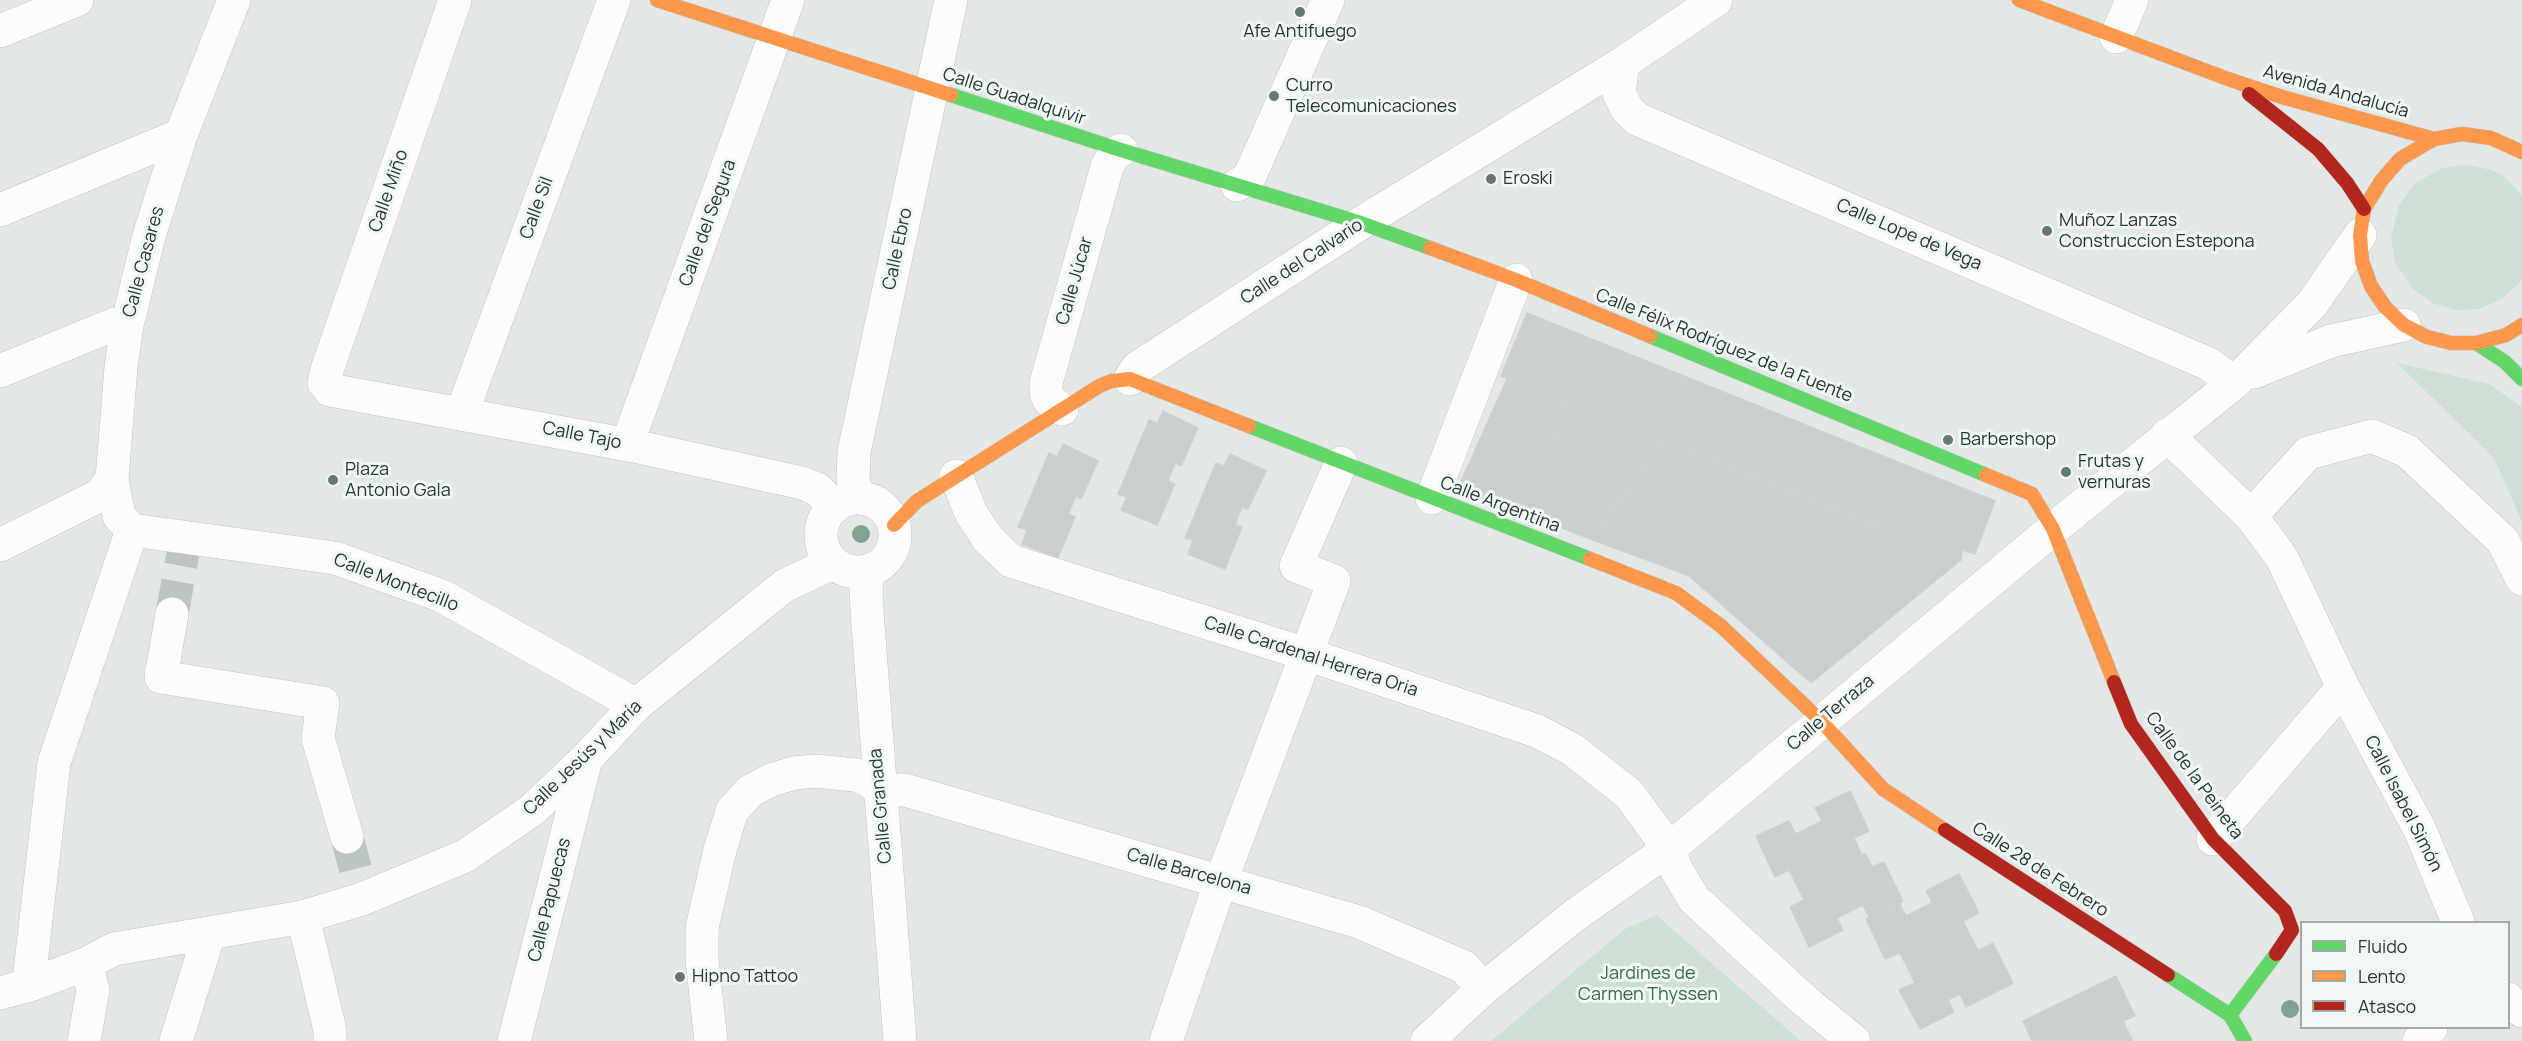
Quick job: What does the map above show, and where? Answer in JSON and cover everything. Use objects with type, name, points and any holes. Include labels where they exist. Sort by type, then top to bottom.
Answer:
[{"type":"street","points":[[0,30],[77,0]]},
{"type":"street","name":"Calle Casares","points":[[132,530],[119,516],[112,479],[121,367],[127,325],[149,236],[181,135],[234,0]]},
{"type":"street","name":"Calle Miño","points":[[324,383],[455,0]]},
{"type":"street","name":"Calle Sil","points":[[458,413],[464,407],[614,0]]},
{"type":"street","name":"Calle Guadalquivir","points":[[657,0],[1121,150],[1361,223]]},
{"type":"street","name":"Calle del Segura","points":[[634,446],[632,431],[634,425],[788,0]]},
{"type":"street","name":"Calle Ebro","points":[[846,502],[853,479],[854,452],[951,0]]},
{"type":"street","points":[[1237,185],[1248,179],[1252,171],[1328,0]]},
{"type":"street","name":"Calle del Calvario","points":[[1131,379],[1137,368],[1361,223],[1623,63],[1716,0]]},
{"type":"street","name":"Avenida Andalucía","points":[[2019,0],[2282,97],[2434,138]]},
{"type":"street","points":[[2116,37],[2132,0]]},
{"type":"street","name":"Calle Lope de Vega","points":[[1623,63],[1620,93],[1627,109],[1637,119],[2209,364],[2234,383]]},
{"type":"street","name":"Avenida Andalucía","points":[[2228,79],[2318,149],[2347,183],[2362,222]]},
{"type":"street","points":[[2521,150],[2491,138],[2462,134],[2434,138],[2400,159],[2381,181],[2362,222],[2362,261],[2371,286],[2385,307],[2404,325],[2424,336],[2451,343],[2476,343],[2506,335],[2522,325]]},
{"type":"street","points":[[0,210],[181,135]]},
{"type":"street","name":"Calle Júcar","points":[[1062,409],[1049,400],[1046,383],[1107,167],[1113,156],[1121,150]]},
{"type":"street","name":"Calle Terraza","points":[[1427,1041],[1483,989],[1575,915],[1669,849],[2053,529],[2234,383],[2312,304],[2362,222]]},
{"type":"street","name":"Calle Félix Rodríguez de la Fuente","points":[[1361,223],[1516,280],[2032,494],[2053,529]]},
{"type":"street","points":[[1432,498],[1516,280]]},
{"type":"street","points":[[0,371],[115,324],[127,325]]},
{"type":"street","name":"Calle Terraza","points":[[2234,383],[2264,366],[2331,341],[2404,325]]},
{"type":"street","points":[[2476,343],[2505,362],[2522,379]]},
{"type":"street","points":[[894,525],[917,501],[1062,409],[1101,385],[1131,379]]},
{"type":"street","name":"Calle Argentina","points":[[1131,379],[1676,593],[1721,626],[1821,721]]},
{"type":"street","name":"Calle Tajo","points":[[324,383],[330,390],[634,446],[802,483],[846,502]]},
{"type":"street","name":"Calle Isabel Simón","points":[[2167,435],[2251,516],[2282,558],[2343,687],[2420,830],[2458,921]]},
{"type":"street","points":[[2251,516],[2308,453],[2372,436],[2407,451],[2504,541],[2522,579]]},
{"type":"street","points":[[1166,1041],[1221,881],[1334,581],[1296,566],[1341,463]]},
{"type":"street","name":"Calle Cardenal Herrera Oria","points":[[956,476],[970,513],[988,539],[1011,561],[1306,654],[1537,731],[1573,750],[1629,794],[1669,849],[1676,869],[1694,899],[1804,1001],[1854,1041]]},
{"type":"street","points":[[0,544],[100,495],[112,479]]},
{"type":"street","points":[[869,499],[880,505],[894,525],[893,548],[887,559],[879,567],[868,572],[849,572],[832,563],[825,555],[820,534],[822,524],[846,502],[869,499]]},
{"type":"street","name":"Calle de la Peineta","points":[[2053,529],[2132,724],[2213,839],[2285,911],[2292,930],[2271,962],[2230,1015]]},
{"type":"street","points":[[15,989],[54,763],[132,530]]},
{"type":"street","name":"Calle Montecillo","points":[[132,530],[185,543],[335,558],[442,596],[636,705]]},
{"type":"street","name":"Calle Jesús y María","points":[[15,989],[86,963],[114,949],[303,917],[360,889],[465,856],[532,810],[586,759],[636,705],[784,586],[832,563]]},
{"type":"street","name":"Calle Granada","points":[[868,572],[866,591],[868,625],[900,1041]]},
{"type":"street","points":[[172,614],[161,677],[322,703],[318,738],[347,837]]},
{"type":"street","points":[[2213,839],[2343,687]]},
{"type":"street","name":"Calle 28 de Febrero","points":[[1821,721],[1883,789],[2230,1015],[2245,1041]]},
{"type":"street","name":"Calle Papuecas","points":[[514,1041],[586,759]]},
{"type":"street","points":[[711,1041],[702,960],[702,928],[720,850],[732,811],[750,791],[771,780],[794,773],[815,771],[855,775],[867,780],[880,790]]},
{"type":"street","name":"Calle Barcelona","points":[[880,790],[905,790],[1359,922],[1464,967],[1483,989]]},
{"type":"street","points":[[303,917],[330,1030],[330,1041]]},
{"type":"street","points":[[176,1041],[209,934]]},
{"type":"street","points":[[84,1041],[93,990],[86,963]]},
{"type":"street","points":[[2510,1001],[2522,1011]]},
{"type":"street","points":[[2420,1041],[2430,1029]]},
{"type":"green space","points":[[2467,165],[2492,170],[2506,178],[2522,195],[2522,280],[2503,298],[2480,309],[2456,310],[2432,303],[2412,288],[2395,262],[2391,237],[2399,205],[2414,184],[2442,168]]},
{"type":"green space","points":[[2397,363],[2489,384],[2522,407],[2522,522],[2494,458]]},
{"type":"green space","name":"Jardines de Carmen Thyssen","points":[[1656,915],[1801,1041],[1491,1041],[1625,929]]},
{"type":"building","points":[[1527,313],[1995,501],[1975,554],[1962,550],[1961,560],[1501,376]]},
{"type":"building","points":[[1507,379],[1564,401],[1551,433],[1559,437],[1551,454],[1574,464],[1566,487],[1616,507],[1593,540],[1458,488]]},
{"type":"building","points":[[1564,401],[1663,441],[1616,507],[1566,487],[1574,464],[1551,454],[1559,437],[1551,433]]},
{"type":"building","points":[[1163,411],[1198,428],[1181,466],[1175,463],[1168,481],[1175,484],[1157,525],[1121,510],[1127,497],[1118,494],[1149,420],[1157,424]]},
{"type":"building","points":[[1663,441],[1755,477],[1674,570],[1593,540]]},
{"type":"building","points":[[1063,444],[1098,461],[1081,499],[1076,496],[1068,514],[1075,517],[1058,558],[1022,544],[1027,530],[1018,527],[1049,453],[1057,457]]},
{"type":"building","points":[[1230,454],[1266,471],[1248,509],[1242,507],[1235,525],[1242,527],[1225,569],[1188,554],[1193,540],[1185,538],[1216,463],[1224,466]]},
{"type":"building","points":[[1755,477],[1961,560],[1811,683],[1689,576],[1674,570]]},
{"type":"building","points":[[1850,791],[1869,831],[1854,838],[1862,855],[1865,853],[1872,867],[1884,862],[1903,901],[1869,917],[1863,905],[1837,918],[1843,930],[1809,947],[1790,907],[1804,900],[1789,870],[1775,877],[1756,836],[1789,821],[1796,834],[1822,821],[1815,808]]},
{"type":"building","points":[[1959,874],[1979,913],[1963,921],[1978,951],[1993,943],[2013,983],[1966,1007],[1960,994],[1948,1000],[1954,1012],[1920,1029],[1899,990],[1915,983],[1900,953],[1885,959],[1866,919],[1899,902],[1906,916],[1932,903],[1926,891]]},
{"type":"building","points":[[2116,976],[2135,1016],[2123,1021],[2133,1041],[2032,1041],[2023,1021]]},
{"type":"tunnel","points":[[172,614],[184,548]]},
{"type":"tunnel","points":[[347,837],[358,879]]},
{"type":"traffic: fast","points":[[951,95],[1121,150],[1361,223],[1430,248]]},
{"type":"traffic: fast","points":[[1650,336],[1986,475]]},
{"type":"traffic: fast","points":[[2476,343],[2505,362],[2522,379]]},
{"type":"traffic: fast","points":[[1249,426],[1590,559]]},
{"type":"traffic: fast","points":[[2230,1015],[2276,954]]},
{"type":"traffic: fast","points":[[2168,975],[2230,1015],[2245,1041]]},
{"type":"traffic: slow","points":[[657,0],[951,95]]},
{"type":"traffic: slow","points":[[2019,0],[2228,79],[2282,97],[2434,139]]},
{"type":"traffic: slow","points":[[2522,152],[2491,138],[2462,134],[2434,139],[2400,159],[2381,181],[2364,209],[2360,235],[2362,261],[2371,286],[2385,307],[2404,325],[2427,337],[2451,343],[2476,343],[2506,335],[2522,325]]},
{"type":"traffic: slow","points":[[1430,248],[1516,280],[1650,336]]},
{"type":"traffic: slow","points":[[894,525],[917,501],[1101,385],[1112,381],[1130,379],[1249,426]]},
{"type":"traffic: slow","points":[[1986,475],[2032,494],[2053,529],[2114,682]]},
{"type":"traffic: slow","points":[[1590,559],[1676,593],[1721,626],[1821,721],[1883,789],[1945,830]]},
{"type":"traffic: jam","points":[[2249,94],[2318,149],[2347,183],[2364,209]]},
{"type":"traffic: jam","points":[[2114,682],[2131,724],[2213,839],[2285,911],[2292,930],[2276,954]]},
{"type":"traffic: jam","points":[[1945,830],[2168,975]]},
{"type":"place","name":"Afe Antifuego","points":[[1300,12]]},
{"type":"place","name":"Curro Telecomunicaciones","points":[[1274,96]]},
{"type":"place","name":"Eroski","points":[[1491,179]]},
{"type":"place","name":"Muñoz Lanzas Construccion Estepona","points":[[2047,231]]},
{"type":"place","name":"Barbershop","points":[[1948,440]]},
{"type":"place","name":"Frutas y vernuras","points":[[2066,472]]},
{"type":"place","name":"Plaza Antonio Gala","points":[[333,480]]},
{"type":"place","name":"Hipno Tattoo","points":[[680,977]]}]
